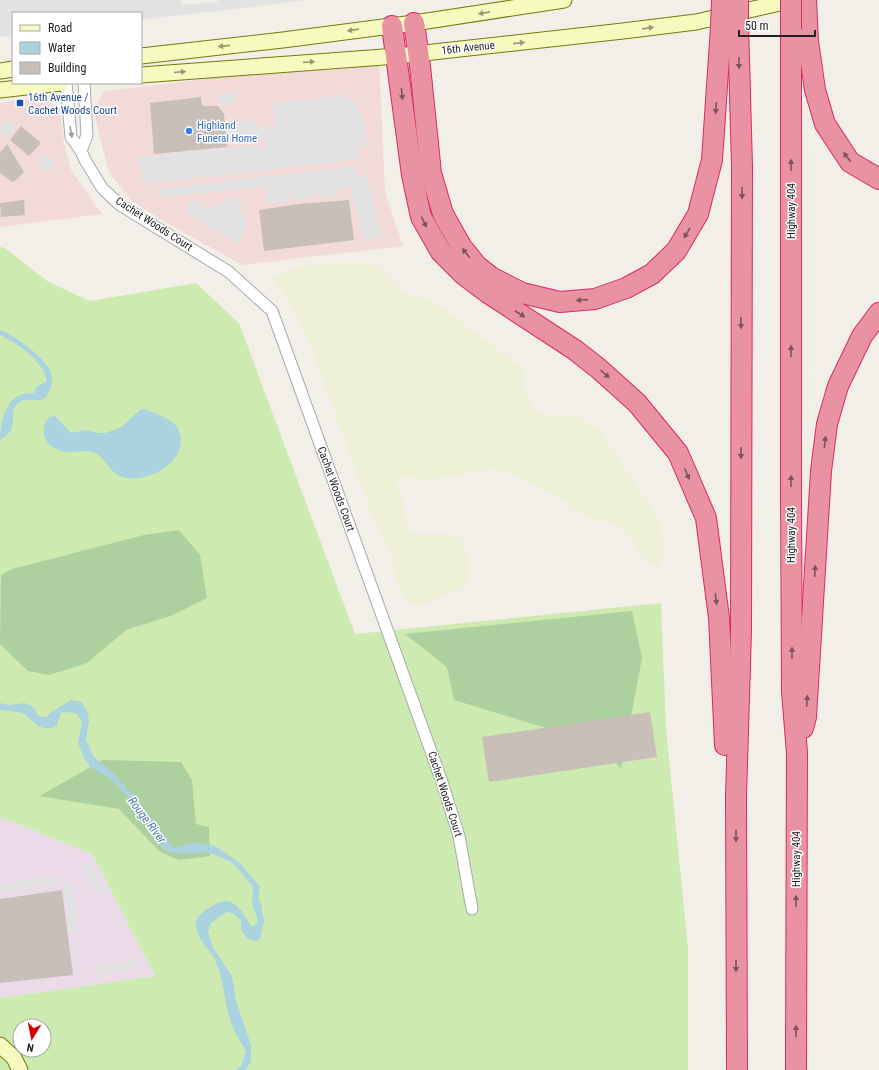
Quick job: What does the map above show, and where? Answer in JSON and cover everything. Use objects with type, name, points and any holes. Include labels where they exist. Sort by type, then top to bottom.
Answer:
[{"type":"highway","points":[[722,0],[730,26],[742,166],[741,615],[736,797],[737,1070]]},
{"type":"highway","points":[[414,23],[432,173],[443,214],[461,246],[477,266],[491,277],[522,293],[560,302],[595,299],[626,288],[652,274],[676,251],[698,214],[712,160],[730,26],[738,0]]},
{"type":"highway","name":"Highway 404","points":[[792,0],[799,28],[792,660],[792,692],[797,753],[796,1070]]},
{"type":"highway","points":[[806,0],[799,28],[825,124],[850,162],[879,179]]},
{"type":"highway","points":[[392,26],[412,175],[421,217],[441,252],[464,275],[488,293],[575,350],[598,368],[637,403],[678,453],[706,518],[719,618],[726,772],[736,797]]},
{"type":"highway","points":[[797,753],[806,717],[821,471],[827,424],[838,386],[862,336],[879,312]]},
{"type":"main road","points":[[142,56],[392,26],[564,0]]},
{"type":"main road","name":"16th Avenue","points":[[142,75],[396,56],[623,32],[696,22],[792,0]]},
{"type":"main road","points":[[0,71],[12,69]]},
{"type":"main road","points":[[0,90],[52,84]]},
{"type":"main road","points":[[0,1044],[14,1058],[20,1070]]},
{"type":"street","name":"Cachet Woods Court","points":[[66,84],[71,137],[81,151],[102,188],[120,205],[229,272],[272,312],[441,779],[459,836],[472,909]]},
{"type":"street","points":[[81,151],[87,135],[84,84]]},
{"type":"shaded area","points":[[0,0],[181,0],[182,5],[217,2],[218,0],[308,0],[142,20],[142,12],[12,12],[12,36],[0,37]]},
{"type":"shaded area","points":[[379,58],[385,191],[403,246],[242,265],[165,222],[132,201],[109,173],[93,109],[105,91]]},
{"type":"shaded area","points":[[235,92],[236,103],[220,105],[218,95]]},
{"type":"shaded area","points":[[344,95],[359,106],[354,112],[363,113],[367,147],[358,148],[360,159],[143,184],[139,157],[260,145],[261,151],[266,146],[264,139],[230,141],[228,123],[257,120],[258,128],[276,126],[273,104]]},
{"type":"shaded area","points":[[31,98],[46,100],[60,111],[64,143],[71,170],[102,214],[0,227],[0,103]]},
{"type":"shaded area","points":[[6,120],[16,127],[8,138],[0,132],[0,128]]},
{"type":"shaded area","points":[[42,153],[55,163],[47,172],[35,163]]},
{"type":"shaded area","points":[[355,166],[357,177],[367,176],[382,237],[363,241],[351,187],[339,189],[339,195],[318,197],[319,189],[314,190],[314,198],[294,200],[293,192],[288,193],[290,201],[268,204],[265,187],[160,197],[158,189]]},
{"type":"shaded area","points":[[228,195],[245,205],[240,213],[247,217],[242,225],[247,228],[238,244],[185,212],[193,198],[212,210],[217,203],[222,206]]},
{"type":"shaded area","points":[[0,817],[92,854],[155,976],[0,998]]},
{"type":"shaded area","points":[[89,862],[105,890],[98,895],[81,866]]},
{"type":"shaded area","points":[[56,876],[57,884],[0,892],[0,884]]},
{"type":"shaded area","points":[[73,883],[78,932],[69,933],[64,884]]},
{"type":"shaded area","points":[[134,959],[136,968],[96,976],[95,967]]},
{"type":"green space","points":[[0,247],[5,248],[47,281],[90,301],[196,283],[239,323],[355,634],[661,603],[666,728],[688,948],[688,1070],[0,1070],[0,998],[155,976],[92,854],[0,817]]},
{"type":"green space","points":[[356,262],[375,265],[405,294],[431,299],[526,371],[525,389],[533,408],[543,415],[575,414],[599,429],[661,521],[665,557],[658,568],[640,555],[631,537],[618,525],[590,519],[561,499],[505,472],[493,469],[431,480],[396,476],[410,534],[449,534],[462,539],[470,565],[469,576],[460,589],[419,606],[406,602],[397,583],[391,553],[372,515],[312,350],[292,304],[271,276],[305,266]]},
{"type":"green space","points":[[179,530],[200,555],[207,598],[173,615],[126,630],[87,663],[49,675],[28,671],[0,644],[1,575],[12,569],[144,535]]},
{"type":"green space","points":[[632,611],[642,658],[621,769],[605,749],[556,731],[454,700],[447,667],[405,634]]},
{"type":"green space","points":[[103,760],[181,762],[192,780],[196,824],[209,827],[210,856],[179,860],[160,852],[119,809],[39,796]]},
{"type":"water","points":[[0,330],[13,336],[43,361],[51,372],[52,384],[47,395],[42,400],[24,400],[17,404],[13,412],[11,431],[0,440],[2,422],[9,404],[20,395],[34,393],[36,387],[47,381],[45,373],[35,360],[22,348],[0,335]]},
{"type":"water","points":[[141,409],[153,412],[168,419],[175,425],[180,434],[181,444],[178,453],[165,468],[146,477],[121,477],[112,471],[103,459],[95,453],[87,451],[69,452],[56,449],[48,444],[45,437],[44,427],[46,420],[49,417],[55,416],[71,433],[86,430],[97,433],[105,433],[120,428]]},
{"type":"water","name":"Rouge River","points":[[71,700],[82,702],[88,713],[89,721],[86,740],[94,757],[110,770],[134,796],[170,844],[175,848],[196,842],[215,846],[239,862],[260,887],[258,899],[261,903],[264,922],[260,939],[256,941],[247,939],[241,929],[241,920],[232,913],[227,912],[211,923],[208,932],[212,946],[232,976],[236,1001],[251,1045],[251,1061],[246,1070],[235,1070],[241,1066],[246,1052],[229,1018],[218,966],[200,938],[196,928],[196,923],[199,916],[206,910],[217,903],[225,901],[235,904],[246,917],[251,926],[255,925],[258,921],[252,903],[253,888],[233,863],[208,852],[182,854],[169,852],[162,847],[157,834],[129,798],[110,778],[91,768],[84,758],[78,743],[82,722],[78,714],[67,712],[61,713],[57,725],[52,728],[44,728],[38,726],[27,716],[19,712],[0,710],[0,703],[10,705],[25,703],[32,706],[38,715],[47,717],[51,712]]},
{"type":"building","name":"Highland Funeral Home","points":[[201,97],[202,106],[218,106],[224,114],[227,147],[154,154],[150,103]]},
{"type":"building","points":[[21,126],[41,143],[29,156],[10,140]]},
{"type":"building","points":[[7,144],[24,172],[12,182],[0,173],[0,153]]},
{"type":"building","points":[[24,200],[25,215],[1,217],[0,203]]},
{"type":"building","points":[[349,200],[354,240],[264,251],[259,210],[299,204]]},
{"type":"building","points":[[650,712],[657,757],[489,782],[482,737]]},
{"type":"building","points":[[62,890],[73,975],[0,983],[0,899]]},
{"type":"place","name":"16th Avenue / Cachet Woods Court","points":[[20,103]]},
{"type":"place","name":"Highland Funeral Home","points":[[189,131]]}]
